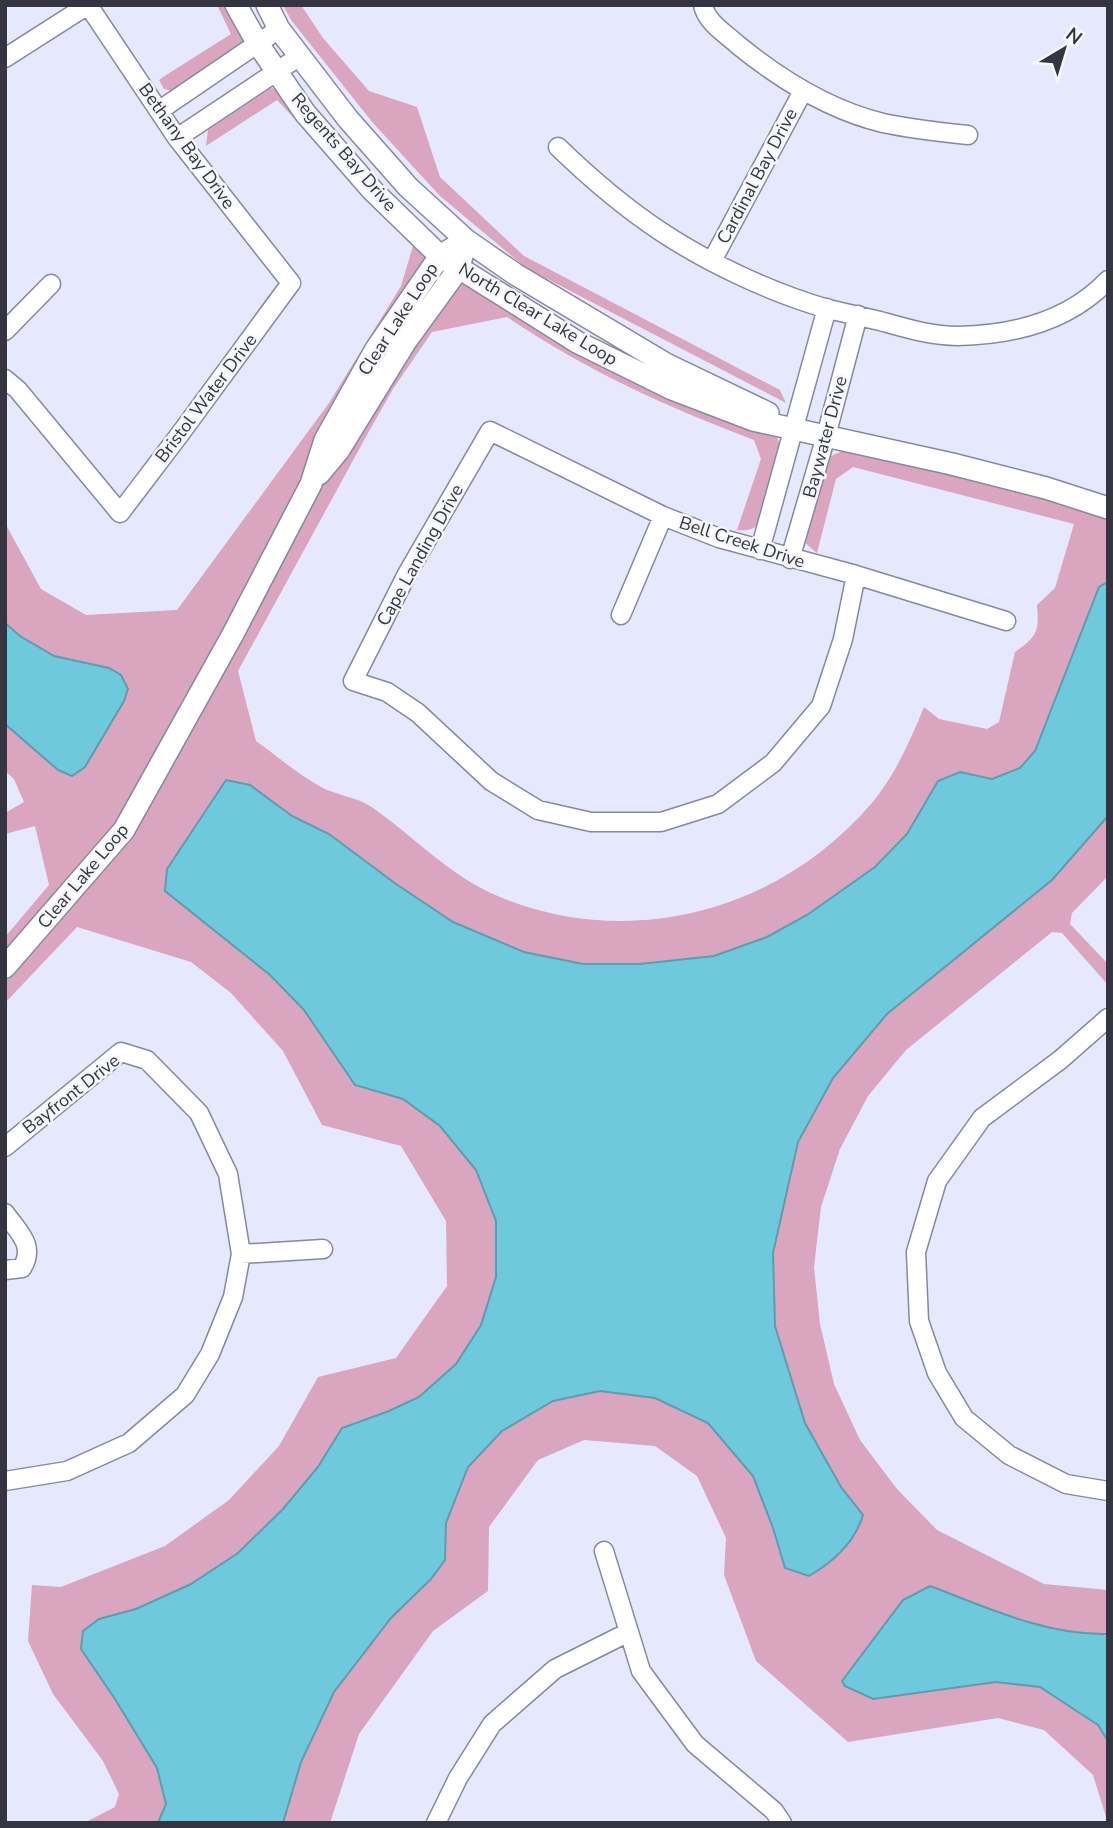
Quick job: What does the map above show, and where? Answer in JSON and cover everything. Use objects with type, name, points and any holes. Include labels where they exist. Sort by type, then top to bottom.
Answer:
[{"type":"street","points":[[5,58],[88,5]]},
{"type":"street","name":"Bethany Bay Drive","points":[[88,5],[177,138],[291,283]]},
{"type":"street","name":"Regents Bay Drive","points":[[236,5],[258,44],[305,113],[373,191],[440,256]]},
{"type":"street","name":"Regents Bay Drive","points":[[267,5],[279,29],[348,119],[408,187],[466,240]]},
{"type":"street","points":[[703,5],[705,12],[720,30],[759,62],[803,91],[842,109],[880,122],[968,135]]},
{"type":"street","points":[[160,110],[279,29]]},
{"type":"street","points":[[177,138],[300,56]]},
{"type":"street","name":"Cardinal Bay Drive","points":[[712,261],[803,91]]},
{"type":"street","points":[[558,147],[607,193],[662,232],[712,261],[772,288],[827,308],[920,332],[956,336],[995,334],[1037,326],[1070,309],[1108,280]]},
{"type":"street","name":"Clear Lake Loop","points":[[5,967],[124,830],[233,634],[311,484],[325,440],[376,349],[440,256],[466,240]]},
{"type":"street","name":"Clear Lake Loop","points":[[311,484],[339,450],[406,341],[459,268],[466,240]]},
{"type":"street","name":"North Clear Lake Loop","points":[[466,240],[514,274],[666,364],[794,427]]},
{"type":"street","name":"North Clear Lake Loop","points":[[440,256],[577,342],[672,389],[753,420],[794,427],[1046,488],[1108,508]]},
{"type":"street","name":"Bristol Water Drive","points":[[5,379],[18,390],[120,513],[291,283]]},
{"type":"street","points":[[5,331],[51,284]]},
{"type":"street","name":"Baywater Drive","points":[[760,550],[827,308]]},
{"type":"street","name":"Baywater Drive","points":[[790,559],[858,315]]},
{"type":"street","name":"Bell Creek Drive","points":[[490,431],[663,516],[719,538],[856,575],[1006,621]]},
{"type":"street","name":"Cape Landing Drive","points":[[490,431],[407,574],[353,681],[387,692],[418,713],[491,781],[538,810],[591,822],[661,822],[718,804],[774,763],[821,706],[843,639],[856,575]]},
{"type":"street","points":[[621,615],[663,516]]},
{"type":"street","points":[[1108,1018],[1060,1060],[982,1118],[937,1181],[916,1252],[919,1321],[937,1373],[964,1418],[1009,1455],[1066,1484],[1108,1491]]},
{"type":"street","name":"Bayfront Drive","points":[[5,1147],[121,1052],[147,1060],[199,1113],[205,1125],[228,1174],[241,1254],[233,1297],[210,1354],[186,1395],[129,1443],[67,1471],[5,1480]]},
{"type":"street","points":[[5,1213],[27,1244],[28,1257],[22,1268],[5,1270]]},
{"type":"street","points":[[241,1254],[323,1249]]},
{"type":"street","points":[[604,1551],[641,1671],[695,1744],[774,1811],[782,1823]]},
{"type":"street","points":[[436,1823],[458,1778],[492,1724],[555,1669],[629,1632]]},
{"type":"shaded area","points":[[217,5],[233,5],[250,45],[177,92],[164,89],[159,80],[231,34]]},
{"type":"shaded area","points":[[283,5],[301,5],[323,38],[369,91],[417,107],[440,177],[524,256],[780,390],[786,403],[526,268],[440,196],[373,123],[291,20]]},
{"type":"shaded area","points":[[271,88],[286,91],[437,256],[308,475],[218,646],[120,818],[5,954],[5,937],[49,885],[35,826],[5,834],[5,813],[24,802],[14,779],[5,771],[5,523],[41,589],[86,615],[177,610],[329,403],[401,286],[413,246],[277,100],[206,146],[208,130]]},
{"type":"shaded area","points":[[466,280],[776,435],[780,445],[761,521],[750,529],[737,530],[761,459],[754,440],[627,386],[537,337],[507,317],[432,332],[393,389],[238,671],[256,741],[321,787],[370,806],[465,879],[500,897],[550,913],[601,920],[651,920],[701,911],[748,895],[793,871],[834,841],[871,804],[895,770],[924,707],[939,719],[987,729],[999,722],[1015,652],[1033,637],[1038,621],[1037,605],[1055,588],[1074,524],[853,467],[836,479],[817,553],[804,542],[826,458],[850,448],[1039,492],[1108,517],[1108,876],[1072,913],[1070,924],[1108,964],[1108,985],[1062,933],[1052,932],[906,1050],[868,1096],[840,1149],[821,1207],[814,1267],[820,1324],[834,1384],[860,1440],[897,1489],[937,1530],[1044,1584],[1108,1590],[1108,1823],[1093,1775],[1044,1730],[998,1718],[848,1742],[756,1661],[724,1575],[726,1538],[697,1476],[655,1446],[584,1440],[538,1460],[489,1527],[488,1591],[433,1631],[359,1734],[330,1823],[84,1823],[115,1807],[119,1794],[103,1761],[53,1694],[28,1641],[32,1585],[61,1587],[165,1546],[229,1500],[279,1446],[318,1377],[396,1358],[447,1286],[446,1221],[401,1146],[322,1125],[283,1051],[231,993],[191,962],[77,927],[5,1003],[5,980],[45,938],[101,868],[315,494],[451,288]]},
{"type":"water","points":[[1108,582],[1108,816],[1052,880],[887,1014],[833,1078],[798,1142],[773,1253],[775,1326],[805,1423],[841,1487],[863,1515],[849,1542],[835,1558],[809,1576],[785,1568],[753,1476],[708,1423],[655,1398],[600,1391],[553,1401],[502,1431],[468,1467],[446,1523],[445,1560],[431,1579],[391,1618],[334,1692],[301,1762],[283,1823],[158,1823],[166,1804],[157,1768],[81,1649],[83,1631],[99,1619],[136,1609],[191,1584],[238,1553],[283,1509],[318,1467],[342,1428],[419,1397],[456,1364],[481,1325],[496,1277],[496,1221],[476,1170],[440,1126],[403,1099],[355,1085],[304,1010],[270,975],[165,891],[167,869],[226,780],[250,785],[292,816],[329,834],[453,922],[524,952],[583,964],[640,964],[714,956],[767,937],[807,915],[875,867],[907,834],[938,781],[960,772],[992,779],[1020,768],[1035,751],[1099,587]]},
{"type":"water","points":[[5,623],[20,636],[54,656],[109,668],[121,675],[128,689],[124,701],[85,767],[72,776],[58,770],[5,724]]},
{"type":"water","points":[[930,1586],[1017,1619],[1062,1630],[1108,1634],[1108,1741],[1098,1725],[1040,1687],[996,1682],[873,1699],[845,1686],[842,1681],[903,1600]]}]
